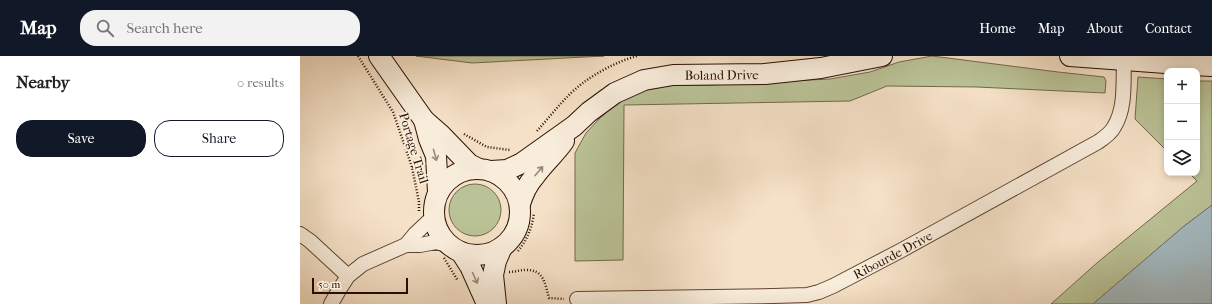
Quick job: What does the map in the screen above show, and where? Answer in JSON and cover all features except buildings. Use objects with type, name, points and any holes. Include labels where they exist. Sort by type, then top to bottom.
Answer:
[{"type":"street","points":[[379,56],[424,120],[469,164],[502,176],[527,206],[520,216],[517,228],[511,238],[508,251],[496,261],[493,275],[496,304]]},
{"type":"street","name":"Boland Drive","points":[[484,170],[507,170],[522,163],[574,126],[588,112],[615,93],[644,80],[673,75],[765,74],[821,68],[882,56]]},
{"type":"street","points":[[1070,56],[1212,66]]},
{"type":"street","name":"Ribourde Drive","points":[[577,299],[773,296],[806,295],[819,292],[900,251],[1098,142],[1106,136],[1114,128],[1122,104],[1124,61]]},
{"type":"street","points":[[406,245],[434,208],[438,192],[436,156],[429,139],[424,120]]},
{"type":"street","name":"Boland Drive","points":[[527,206],[525,191],[534,177],[560,147],[574,126]]},
{"type":"street","points":[[438,192],[445,182],[454,175],[465,170],[484,170]]},
{"type":"street","points":[[427,216],[451,251],[475,255],[508,251]]},
{"type":"street","points":[[300,234],[310,241],[348,276]]},
{"type":"street","points":[[332,304],[348,276],[363,264],[406,245],[420,245],[436,242],[451,251],[470,266],[487,304]]},
{"type":"path","name":"Portage Trail","points":[[358,56],[393,112],[412,166],[419,202],[427,216]]},
{"type":"path","points":[[537,131],[568,95],[608,68],[637,56]]},
{"type":"path","points":[[459,138],[463,134],[487,147],[515,151]]},
{"type":"path","points":[[508,251],[523,245],[529,234],[533,223],[527,206]]},
{"type":"path","points":[[451,251],[459,284]]},
{"type":"path","points":[[510,266],[508,271],[511,272],[526,270],[535,271],[542,276],[549,298],[577,299]]},
{"type":"green space","points":[[416,56],[604,56],[472,63]]},
{"type":"green space","points":[[932,56],[1104,77],[1106,81],[1105,93],[977,87],[887,86],[850,101],[624,105],[623,260],[575,261],[575,153],[586,133],[599,119],[624,97],[647,90],[672,85],[711,85],[830,79],[870,72],[899,62]]},
{"type":"green space","points":[[1138,77],[1164,79],[1164,148],[1135,119]]},
{"type":"green space","points":[[1200,81],[1212,81],[1212,205],[1183,227],[1093,304],[1051,304],[1098,262],[1197,181],[1192,176],[1200,176]]},
{"type":"green space","points":[[470,184],[480,184],[490,188],[497,195],[501,205],[501,215],[497,225],[490,232],[480,236],[470,236],[460,232],[453,225],[449,215],[449,205],[453,195],[460,188]]},
{"type":"water","points":[[1212,205],[1212,304],[1093,304],[1183,227]]}]
